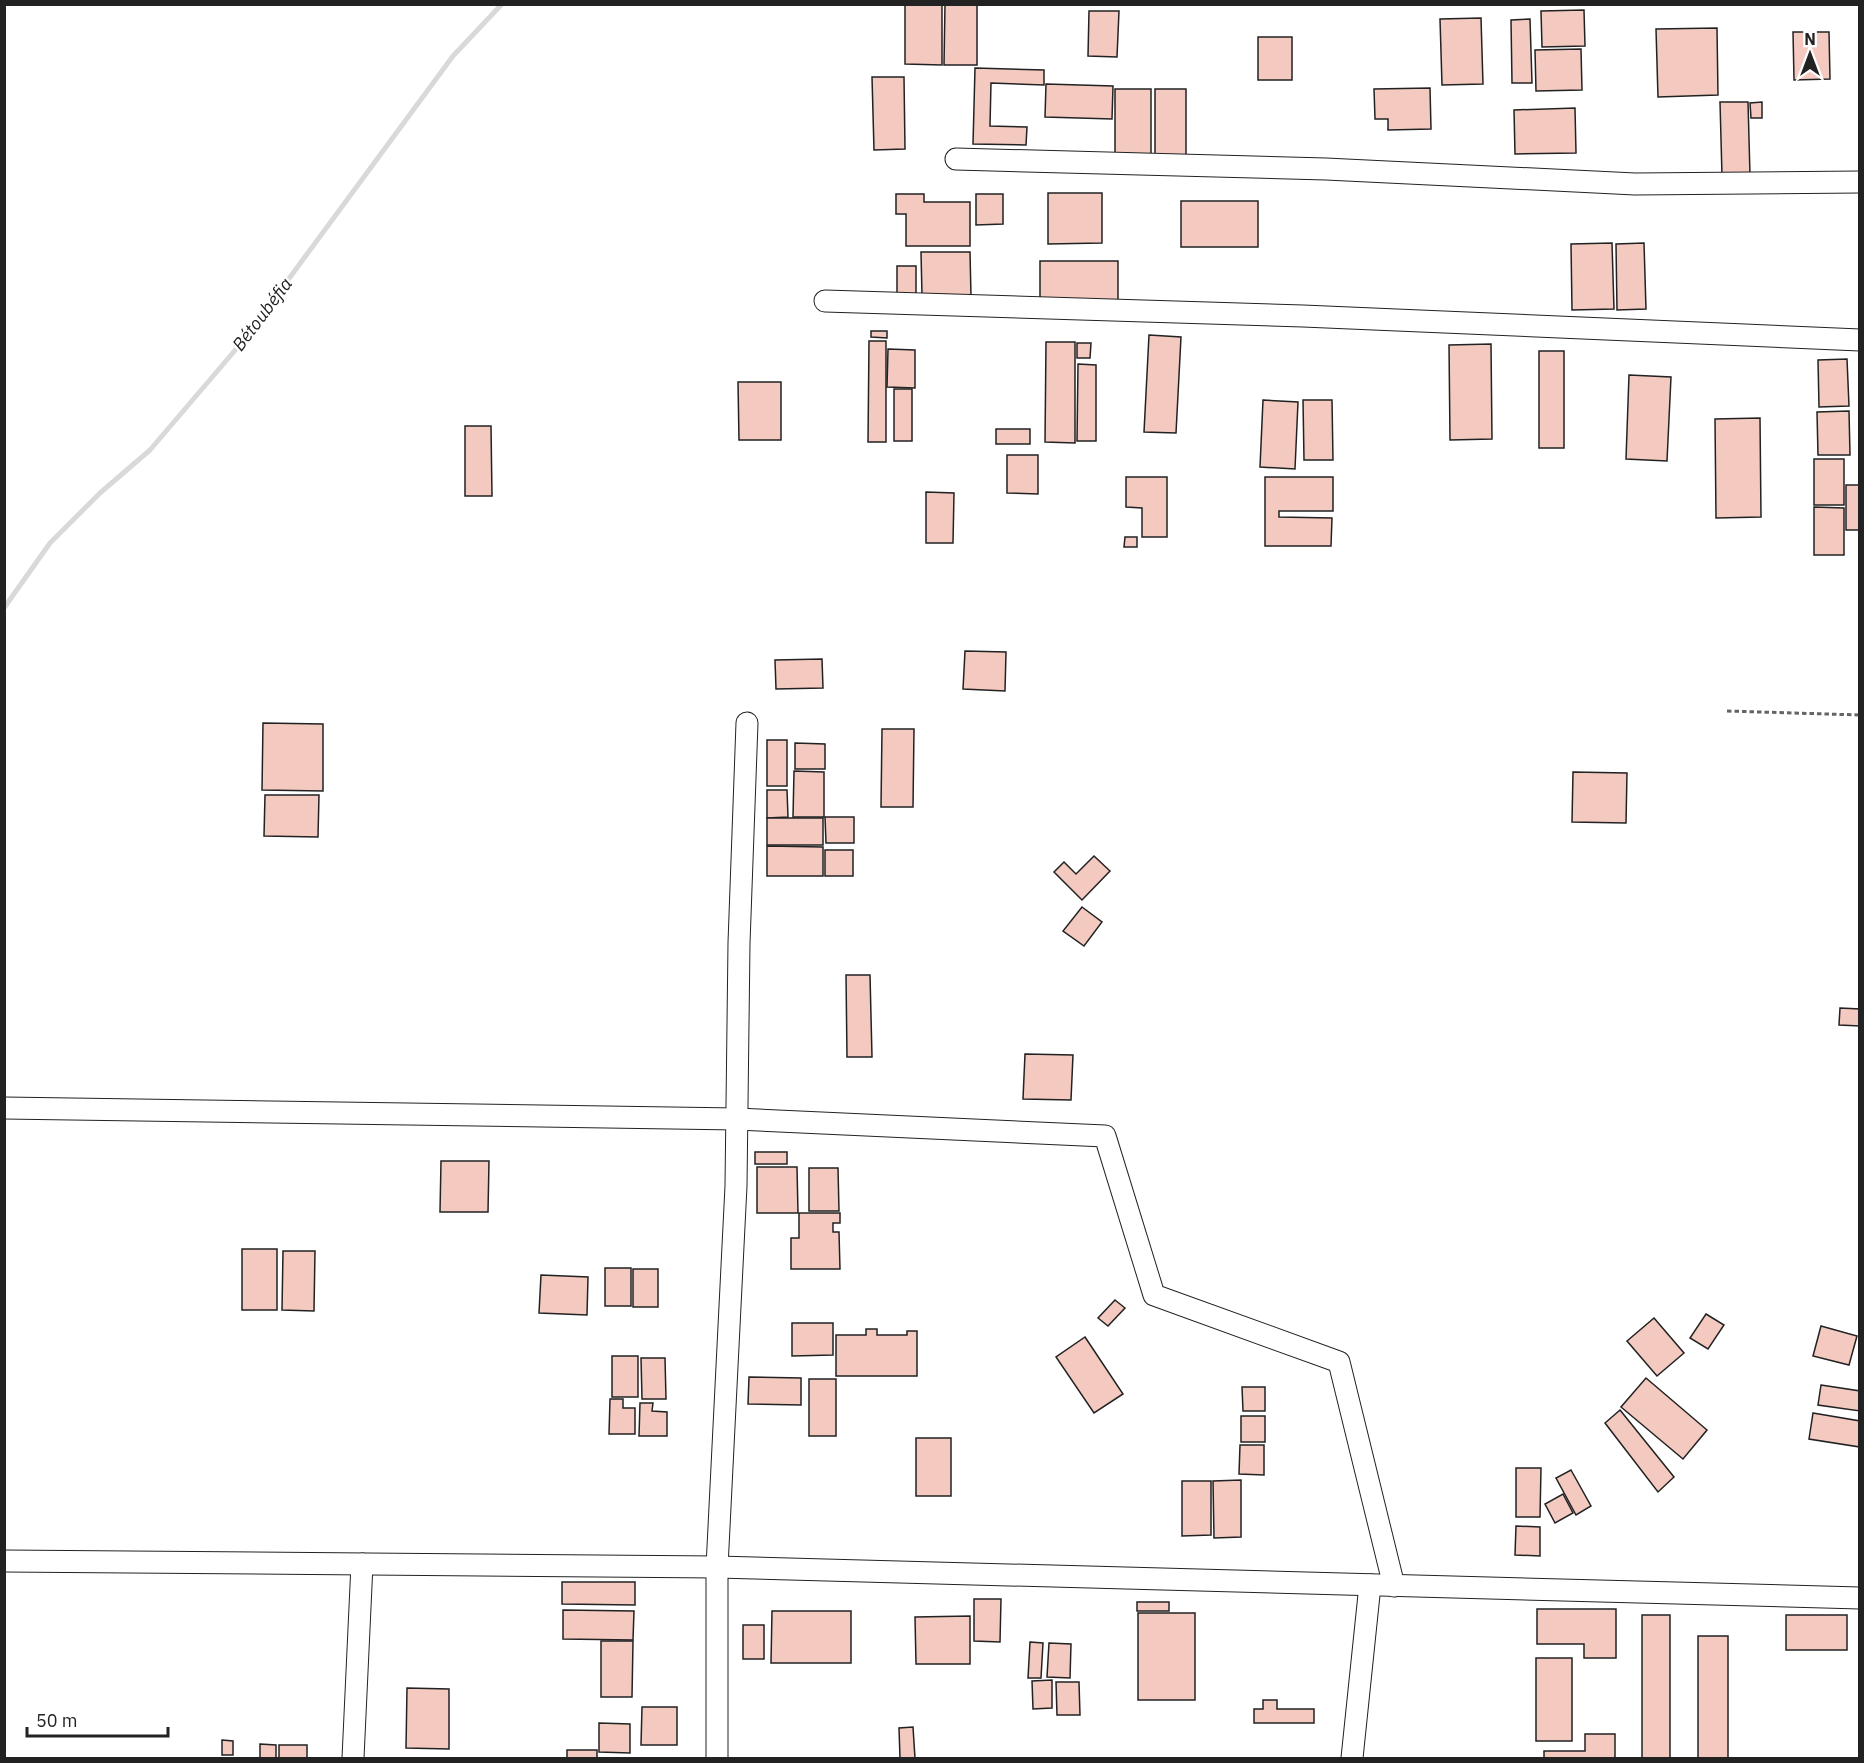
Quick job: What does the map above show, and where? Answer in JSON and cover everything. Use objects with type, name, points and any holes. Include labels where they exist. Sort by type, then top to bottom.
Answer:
[{"type":"street","points":[[957,159],[1326,169],[1635,184],[1860,182]]},
{"type":"street","points":[[825,301],[1303,316],[1860,340]]},
{"type":"street","points":[[717,1758],[717,1567],[737,1119],[739,943],[747,723]]},
{"type":"street","points":[[4,1108],[737,1119],[1105,1136],[1154,1295],[1339,1362],[1394,1586]]},
{"type":"street","points":[[4,1561],[717,1567],[1860,1598]]},
{"type":"street","points":[[353,1758],[362,1564]]},
{"type":"street","points":[[1352,1758],[1370,1585]]},
{"type":"path","points":[[1727,711],[1860,715]]},
{"type":"building","points":[[905,4],[942,4],[942,65],[905,64]]},
{"type":"building","points":[[945,4],[977,4],[977,65],[944,65]]},
{"type":"building","points":[[1584,10],[1585,46],[1542,47],[1541,11]]},
{"type":"building","points":[[1089,11],[1119,11],[1117,57],[1088,56]]},
{"type":"building","points":[[1481,18],[1483,84],[1442,85],[1440,19]]},
{"type":"building","points":[[1530,19],[1532,83],[1512,83],[1511,20]]},
{"type":"building","points":[[1717,28],[1718,95],[1658,97],[1656,29]]},
{"type":"building","points":[[1793,32],[1829,32],[1830,79],[1794,80]]},
{"type":"building","points":[[1258,37],[1292,37],[1292,80],[1258,80]]},
{"type":"building","points":[[1581,49],[1582,90],[1536,91],[1535,50]]},
{"type":"building","points":[[975,68],[1044,70],[1044,85],[991,83],[990,126],[1027,127],[1026,145],[973,144]]},
{"type":"building","points":[[872,77],[904,77],[905,149],[874,150]]},
{"type":"building","points":[[1046,84],[1113,86],[1112,119],[1045,117]]},
{"type":"building","points":[[1430,88],[1431,129],[1388,130],[1388,119],[1375,119],[1374,89]]},
{"type":"building","points":[[1115,89],[1151,89],[1151,162],[1115,162]]},
{"type":"building","points":[[1155,89],[1186,89],[1186,158],[1155,158]]},
{"type":"building","points":[[1720,102],[1748,102],[1750,175],[1722,176]]},
{"type":"building","points":[[1762,102],[1762,118],[1751,118],[1750,103]]},
{"type":"building","points":[[1575,108],[1576,153],[1515,154],[1514,110]]},
{"type":"building","points":[[1048,193],[1102,193],[1102,243],[1048,244]]},
{"type":"building","points":[[896,194],[924,194],[924,202],[970,202],[970,246],[906,246],[906,214],[896,214]]},
{"type":"building","points":[[976,194],[1003,194],[1003,224],[976,225]]},
{"type":"building","points":[[1181,201],[1258,201],[1258,247],[1181,247]]},
{"type":"building","points":[[1612,243],[1614,309],[1572,310],[1571,244]]},
{"type":"building","points":[[1644,243],[1646,309],[1617,310],[1616,244]]},
{"type":"building","points":[[921,252],[970,252],[971,296],[922,296]]},
{"type":"building","points":[[1040,261],[1118,261],[1118,302],[1040,302]]},
{"type":"building","points":[[897,266],[916,266],[916,300],[897,300]]},
{"type":"building","points":[[871,331],[887,331],[887,338],[871,337]]},
{"type":"building","points":[[1149,335],[1181,337],[1176,433],[1144,432]]},
{"type":"building","points":[[869,341],[886,341],[886,442],[868,442]]},
{"type":"building","points":[[1046,342],[1075,342],[1075,443],[1045,442]]},
{"type":"building","points":[[1077,343],[1091,343],[1090,358],[1077,358]]},
{"type":"building","points":[[1491,344],[1492,439],[1450,440],[1449,345]]},
{"type":"building","points":[[888,349],[915,350],[915,388],[887,387]]},
{"type":"building","points":[[1539,351],[1564,351],[1564,448],[1539,448]]},
{"type":"building","points":[[1847,359],[1849,406],[1819,407],[1818,360]]},
{"type":"building","points":[[1078,364],[1096,365],[1096,441],[1077,441]]},
{"type":"building","points":[[1629,375],[1671,377],[1667,461],[1626,459]]},
{"type":"building","points":[[738,382],[781,382],[781,440],[739,440]]},
{"type":"building","points":[[894,389],[912,389],[912,441],[894,441]]},
{"type":"building","points":[[1263,400],[1298,402],[1295,469],[1260,467]]},
{"type":"building","points":[[1303,400],[1332,400],[1333,460],[1304,460]]},
{"type":"building","points":[[1849,411],[1850,455],[1818,455],[1817,412]]},
{"type":"building","points":[[1760,418],[1761,517],[1716,518],[1715,419]]},
{"type":"building","points":[[465,426],[491,426],[492,496],[465,496]]},
{"type":"building","points":[[996,429],[1030,429],[1030,444],[996,444]]},
{"type":"building","points":[[1007,455],[1038,455],[1038,494],[1007,493]]},
{"type":"building","points":[[1814,459],[1844,459],[1844,505],[1814,505]]},
{"type":"building","points":[[1126,477],[1167,477],[1167,537],[1142,537],[1142,508],[1126,507]]},
{"type":"building","points":[[1265,477],[1333,477],[1333,511],[1279,511],[1279,517],[1332,518],[1331,546],[1265,546]]},
{"type":"building","points":[[1846,485],[1860,485],[1860,530],[1846,530]]},
{"type":"building","points":[[926,492],[954,493],[953,543],[926,543]]},
{"type":"building","points":[[1814,507],[1844,508],[1844,555],[1814,555]]},
{"type":"building","points":[[1125,537],[1137,537],[1137,547],[1124,547]]},
{"type":"building","points":[[965,651],[1006,652],[1005,691],[963,689]]},
{"type":"building","points":[[822,659],[823,688],[776,689],[775,660]]},
{"type":"building","points":[[263,723],[323,724],[323,791],[262,790]]},
{"type":"building","points":[[882,729],[914,729],[913,807],[881,807]]},
{"type":"building","points":[[767,740],[787,740],[787,786],[767,786]]},
{"type":"building","points":[[795,743],[825,744],[825,769],[795,769]]},
{"type":"building","points":[[794,771],[824,772],[824,817],[793,817]]},
{"type":"building","points":[[1573,772],[1627,773],[1626,823],[1572,822]]},
{"type":"building","points":[[767,790],[787,790],[788,817],[767,818]]},
{"type":"building","points":[[265,795],[319,795],[318,837],[264,836]]},
{"type":"building","points":[[825,817],[854,817],[854,843],[826,843]]},
{"type":"building","points":[[767,818],[823,818],[823,845],[767,845]]},
{"type":"building","points":[[767,846],[823,847],[823,876],[767,876]]},
{"type":"building","points":[[825,850],[853,850],[853,876],[825,876]]},
{"type":"building","points":[[1094,856],[1110,871],[1082,900],[1054,872],[1064,862],[1076,874]]},
{"type":"building","points":[[1082,907],[1102,922],[1084,946],[1063,931]]},
{"type":"building","points":[[846,975],[870,975],[872,1057],[847,1057]]},
{"type":"building","points":[[1840,1008],[1860,1009],[1860,1026],[1839,1025]]},
{"type":"building","points":[[1025,1054],[1073,1055],[1071,1100],[1023,1099]]},
{"type":"building","points":[[755,1152],[787,1152],[787,1164],[755,1164]]},
{"type":"building","points":[[441,1161],[489,1161],[488,1212],[440,1212]]},
{"type":"building","points":[[757,1167],[797,1167],[798,1213],[757,1213]]},
{"type":"building","points":[[809,1168],[838,1168],[839,1211],[809,1211]]},
{"type":"building","points":[[799,1213],[840,1213],[840,1223],[833,1223],[833,1232],[839,1232],[840,1269],[791,1269],[791,1238],[799,1238]]},
{"type":"building","points":[[242,1249],[277,1249],[277,1310],[242,1310]]},
{"type":"building","points":[[283,1251],[315,1251],[314,1311],[282,1310]]},
{"type":"building","points":[[605,1268],[631,1268],[631,1306],[605,1306]]},
{"type":"building","points":[[633,1269],[658,1269],[658,1307],[633,1307]]},
{"type":"building","points":[[541,1275],[588,1277],[587,1315],[539,1313]]},
{"type":"building","points":[[1115,1300],[1125,1308],[1108,1326],[1098,1318]]},
{"type":"building","points":[[1706,1314],[1724,1325],[1708,1349],[1690,1338]]},
{"type":"building","points":[[1654,1318],[1684,1353],[1657,1376],[1627,1341]]},
{"type":"building","points":[[792,1323],[833,1323],[833,1355],[792,1356]]},
{"type":"building","points":[[1821,1326],[1857,1336],[1849,1365],[1813,1356]]},
{"type":"building","points":[[866,1329],[877,1329],[877,1335],[907,1335],[907,1331],[917,1331],[917,1376],[836,1376],[836,1335],[866,1335]]},
{"type":"building","points":[[1085,1337],[1123,1394],[1094,1413],[1056,1357]]},
{"type":"building","points":[[612,1356],[638,1356],[638,1397],[612,1397]]},
{"type":"building","points":[[641,1358],[665,1358],[666,1399],[642,1399]]},
{"type":"building","points":[[749,1377],[801,1378],[801,1405],[748,1404]]},
{"type":"building","points":[[1646,1378],[1707,1430],[1683,1459],[1621,1407]]},
{"type":"building","points":[[809,1379],[836,1379],[836,1436],[809,1436]]},
{"type":"building","points":[[1821,1385],[1860,1391],[1860,1411],[1818,1405]]},
{"type":"building","points":[[1242,1387],[1265,1387],[1265,1411],[1243,1411]]},
{"type":"building","points":[[610,1399],[623,1399],[623,1408],[635,1408],[635,1434],[609,1434]]},
{"type":"building","points":[[640,1403],[653,1403],[652,1411],[667,1412],[667,1436],[639,1436]]},
{"type":"building","points":[[1620,1410],[1674,1477],[1658,1492],[1605,1423]]},
{"type":"building","points":[[1813,1413],[1860,1421],[1860,1447],[1809,1439]]},
{"type":"building","points":[[1241,1416],[1265,1416],[1265,1442],[1241,1442]]},
{"type":"building","points":[[916,1438],[951,1438],[951,1496],[916,1496]]},
{"type":"building","points":[[1240,1445],[1264,1445],[1264,1475],[1239,1474]]},
{"type":"building","points":[[1516,1468],[1541,1468],[1540,1517],[1516,1517]]},
{"type":"building","points":[[1571,1470],[1591,1506],[1576,1515],[1556,1478]]},
{"type":"building","points":[[1241,1480],[1241,1537],[1214,1538],[1213,1481]]},
{"type":"building","points":[[1182,1481],[1211,1481],[1211,1535],[1182,1536]]},
{"type":"building","points":[[1563,1494],[1573,1513],[1555,1523],[1545,1504]]},
{"type":"building","points":[[1516,1526],[1540,1527],[1540,1556],[1515,1555]]},
{"type":"building","points":[[562,1582],[635,1582],[635,1605],[562,1604]]},
{"type":"building","points":[[974,1599],[1001,1599],[1000,1642],[974,1641]]},
{"type":"building","points":[[1137,1602],[1169,1602],[1169,1611],[1137,1611]]},
{"type":"building","points":[[1537,1609],[1616,1609],[1616,1658],[1584,1658],[1584,1644],[1537,1644]]},
{"type":"building","points":[[563,1610],[634,1611],[633,1640],[563,1639]]},
{"type":"building","points":[[772,1611],[851,1611],[851,1663],[771,1663]]},
{"type":"building","points":[[1138,1613],[1195,1613],[1195,1700],[1138,1700]]},
{"type":"building","points":[[1642,1615],[1670,1615],[1670,1758],[1642,1758]]},
{"type":"building","points":[[1786,1615],[1847,1615],[1847,1650],[1786,1650]]},
{"type":"building","points":[[970,1616],[970,1664],[916,1664],[915,1617]]},
{"type":"building","points":[[743,1625],[764,1625],[764,1659],[743,1659]]},
{"type":"building","points":[[1698,1636],[1728,1636],[1728,1758],[1698,1758]]},
{"type":"building","points":[[601,1641],[633,1641],[632,1697],[601,1697]]},
{"type":"building","points":[[1030,1642],[1043,1643],[1041,1678],[1028,1678]]},
{"type":"building","points":[[1049,1643],[1071,1644],[1070,1678],[1047,1677]]},
{"type":"building","points":[[1536,1658],[1572,1658],[1572,1741],[1536,1741]]},
{"type":"building","points":[[1052,1680],[1052,1708],[1033,1709],[1032,1681]]},
{"type":"building","points":[[1056,1682],[1079,1682],[1080,1715],[1057,1715]]},
{"type":"building","points":[[407,1688],[449,1689],[449,1749],[406,1748]]},
{"type":"building","points":[[1263,1700],[1277,1700],[1277,1709],[1314,1709],[1314,1723],[1254,1723],[1254,1709],[1263,1709]]},
{"type":"building","points":[[642,1707],[677,1707],[677,1745],[641,1745]]},
{"type":"building","points":[[599,1723],[630,1724],[630,1753],[599,1752]]},
{"type":"building","points":[[913,1727],[915,1758],[900,1758],[899,1728]]},
{"type":"building","points":[[1585,1734],[1615,1734],[1615,1758],[1544,1758],[1544,1751],[1585,1751]]},
{"type":"building","points":[[222,1740],[233,1741],[233,1755],[222,1755]]},
{"type":"building","points":[[260,1744],[276,1745],[276,1758],[260,1758]]},
{"type":"building","points":[[279,1745],[307,1745],[307,1758],[279,1758]]},
{"type":"building","points":[[567,1750],[597,1750],[597,1758],[567,1758]]},
{"type":"waterway","name":"Bétoubéfia","points":[[4,608],[50,543],[100,493],[150,450],[243,341],[453,56],[502,4]]}]
